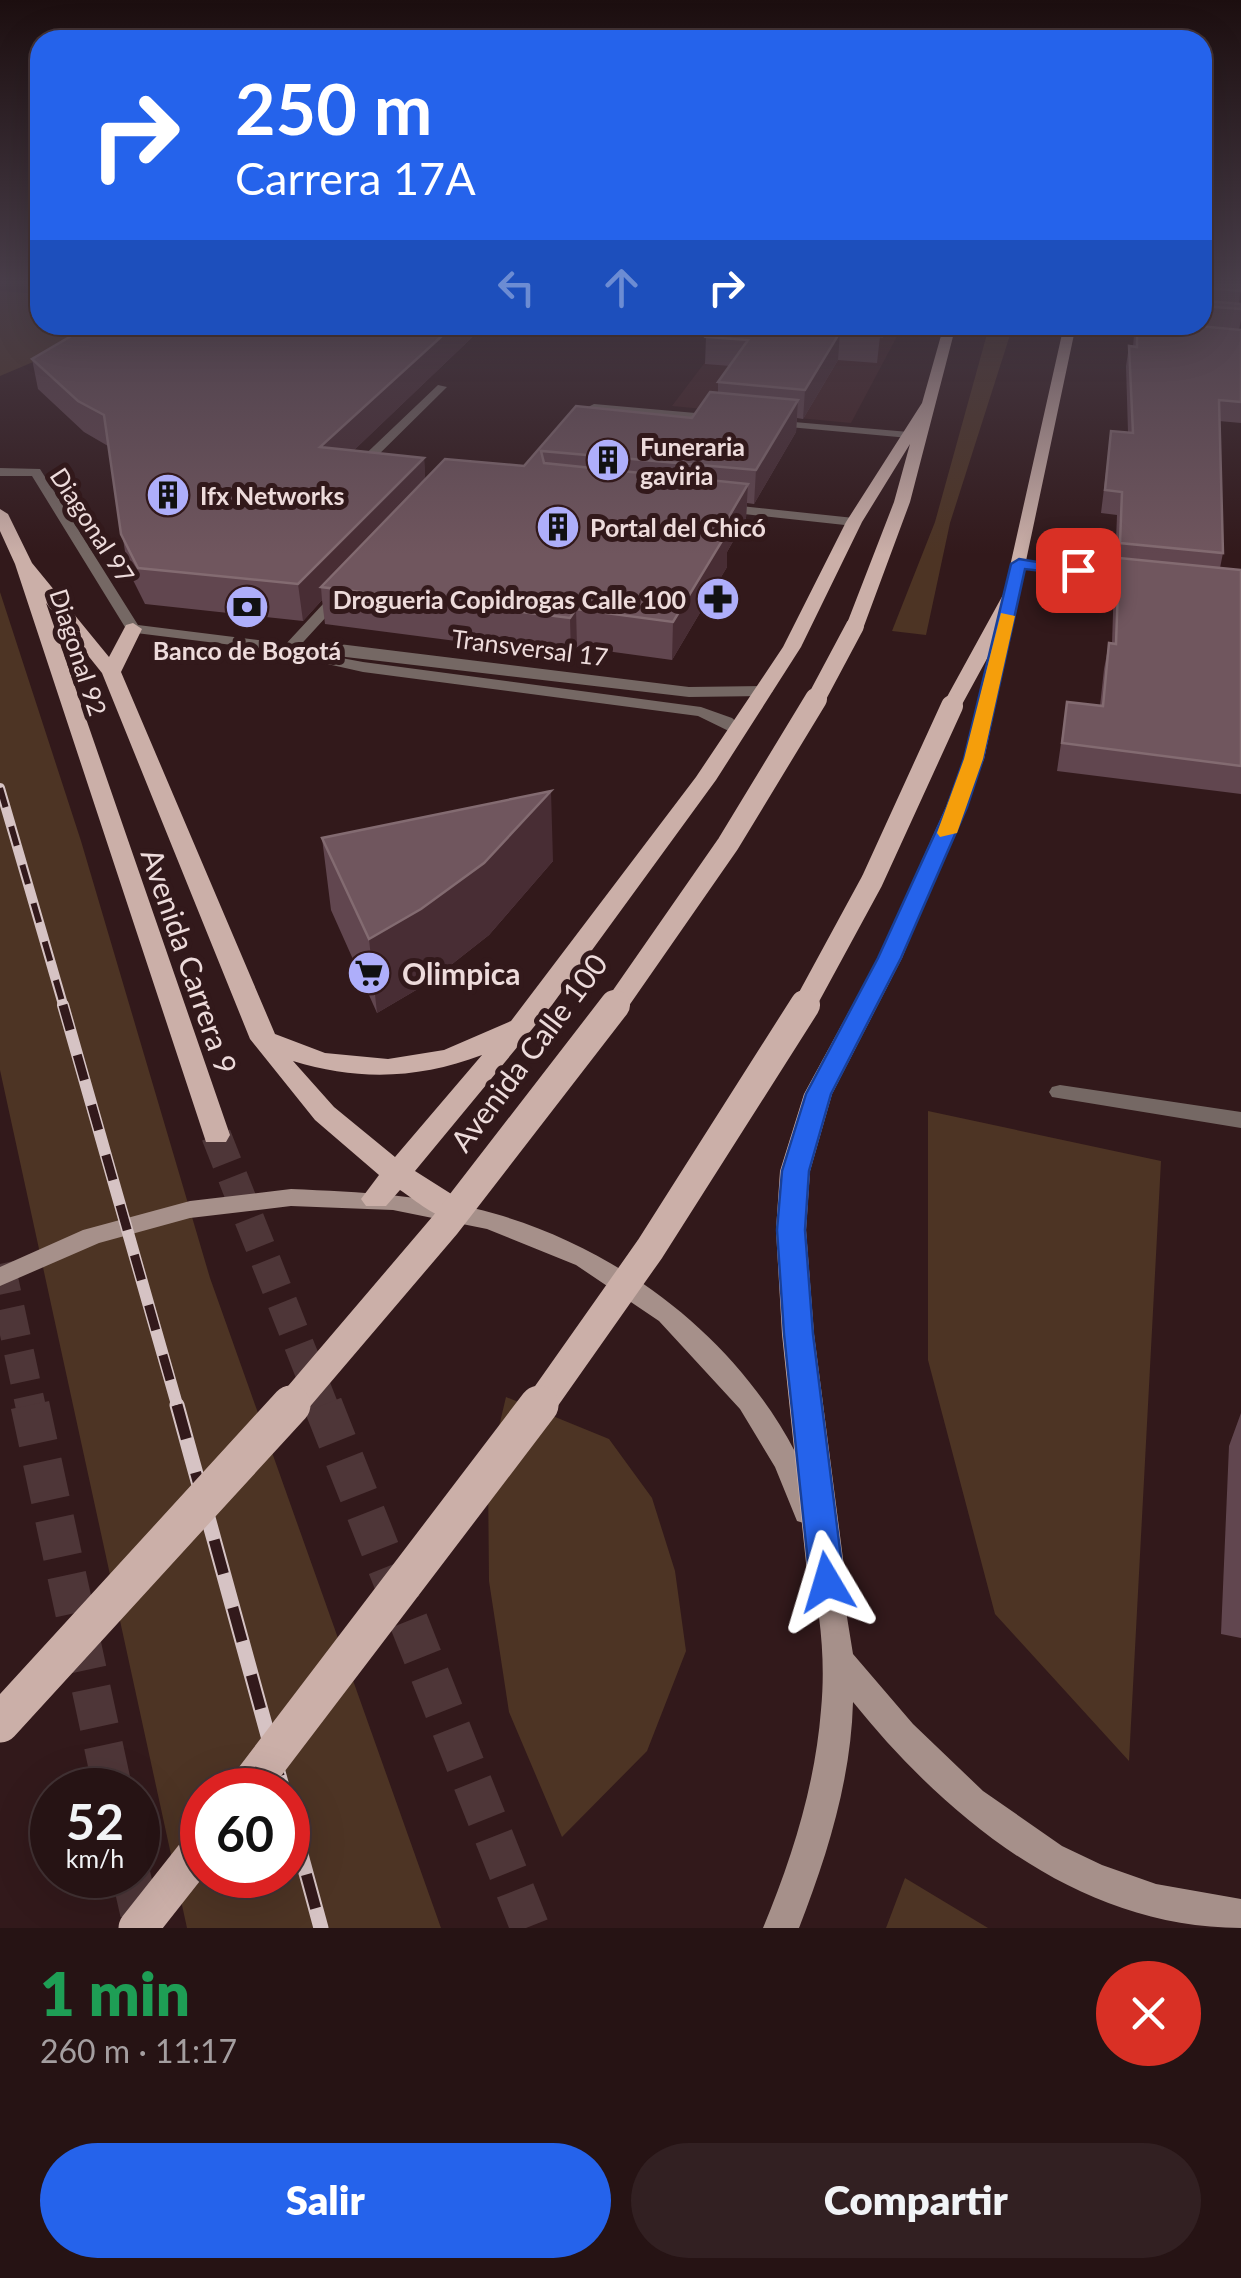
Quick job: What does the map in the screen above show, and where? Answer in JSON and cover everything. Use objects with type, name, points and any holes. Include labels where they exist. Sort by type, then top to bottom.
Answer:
[{"type":"main road","name":"Avenida Calle 100","points":[[0,1723],[343,1343],[537,1110],[731,844],[780,768],[854,626],[902,502],[936,375]]},
{"type":"main road","points":[[780,1928],[811,1849],[827,1782],[836,1658],[798,1334],[791,1230],[796,1171],[818,1094],[890,958],[957,807],[974,759],[1059,375]]},
{"type":"main road","points":[[376,1199],[544,999],[739,732],[765,691],[854,522],[928,404]]},
{"type":"main road","name":"Diagonal 92","points":[[0,514],[24,564],[103,808]]},
{"type":"main road","points":[[24,564],[111,672],[263,1038],[285,1072],[328,1119],[397,1174],[454,1210]]},
{"type":"main road","points":[[263,1768],[423,1561],[687,1190],[800,1012],[858,908],[1016,578]]},
{"type":"main road","points":[[111,672],[132,629]]},
{"type":"main road","name":"Avenida Carrera 9","points":[[103,808],[216,1134]]},
{"type":"main road","points":[[263,1038],[301,1056],[345,1066],[419,1064],[494,1040],[544,999]]},
{"type":"main road","points":[[0,1277],[67,1246],[191,1210],[315,1197],[376,1199],[454,1210],[526,1232],[596,1263],[660,1306],[716,1358],[765,1422],[803,1497],[827,1582]]},
{"type":"main road","points":[[836,1658],[907,1746],[971,1804],[1052,1861],[1144,1898],[1241,1917]]},
{"type":"main road","points":[[138,1928],[180,1875]]},
{"type":"street","points":[[353,473],[442,388]]},
{"type":"street","points":[[594,407],[735,420]]},
{"type":"street","points":[[754,421],[909,435]]},
{"type":"street","name":"Diagonal 97","points":[[0,472],[36,472],[132,629]]},
{"type":"street","points":[[705,506],[854,522]]},
{"type":"street","points":[[289,649],[356,578]]},
{"type":"street","points":[[1016,578],[1164,580]]},
{"type":"street","name":"Transversal 17","points":[[132,629],[289,649],[340,649],[689,692],[765,691]]},
{"type":"street","name":"Transversal 17","points":[[289,649],[335,663],[701,712],[726,721],[739,732]]},
{"type":"street","points":[[1060,1092],[1241,1120]]},
{"type":"shaded area","points":[[695,375],[876,375],[851,423],[672,406]]},
{"type":"shaded area","points":[[976,375],[997,375],[950,523],[926,635],[892,631],[935,522]]},
{"type":"shaded area","points":[[0,592],[81,841],[210,1278],[441,1928],[187,1928],[180,1898],[310,1898],[310,1768],[180,1768],[180,1896],[160,1804],[160,1768],[152,1768],[0,1070]]},
{"type":"shaded area","points":[[928,1111],[1161,1161],[1129,1761],[995,1614],[928,1360]]},
{"type":"shaded area","points":[[506,1397],[609,1439],[652,1498],[675,1571],[686,1651],[647,1751],[562,1837],[509,1712],[489,1581],[488,1473]]},
{"type":"shaded area","points":[[905,1878],[988,1928],[886,1928]]},
{"type":"building","points":[[49,375],[399,375],[320,447],[424,458],[298,584],[138,568],[121,534],[104,415],[78,401]]},
{"type":"building","points":[[723,375],[814,375],[805,390],[718,382]]},
{"type":"building","points":[[1130,375],[1241,375],[1241,402],[1219,400],[1223,553],[1120,543],[1122,492],[1105,490],[1111,431],[1133,433]]},
{"type":"building","points":[[710,392],[798,400],[756,470],[541,451],[544,463],[748,484],[721,530],[728,531],[673,622],[576,609],[570,618],[321,587],[445,459],[524,466],[576,406],[692,418]]},
{"type":"building","points":[[1119,558],[1241,570],[1241,766],[1062,743],[1067,702],[1103,706],[1109,643],[1116,644]]},
{"type":"building","points":[[551,791],[484,863],[421,909],[369,939],[322,838]]},
{"type":"tunnel","points":[[216,1135],[324,1408]]},
{"type":"tunnel","points":[[0,1264],[31,1408]]},
{"type":"tunnel","points":[[30,1405],[108,1768]]},
{"type":"tunnel","points":[[323,1405],[530,1928]]},
{"type":"tunnel","points":[[136,1898],[143,1928]]},
{"type":"railway","points":[[0,788],[64,1008]]},
{"type":"railway","points":[[63,1005],[178,1408]]},
{"type":"railway","points":[[177,1405],[277,1768]]},
{"type":"railway","points":[[310,1888],[321,1928]]},
{"type":"slow traffic","points":[[947,833],[974,759],[1007,616]]},
{"type":"place","name":"Funeraria gaviria","points":[[608,460]]},
{"type":"place","name":"Ifx Networks","points":[[168,495]]},
{"type":"place","name":"Portal del Chicó","points":[[558,527]]},
{"type":"place","name":"Drogueria Copidrogas Calle 100","points":[[718,599]]},
{"type":"place","name":"Banco de Bogotá","points":[[247,607]]},
{"type":"place","name":"Olimpica","points":[[369,973]]},
{"type":"route","points":[[827,1582],[798,1334],[791,1230],[796,1171],[806,1130],[818,1094],[890,958],[957,807],[974,759],[1019,564],[1078,570]]}]
